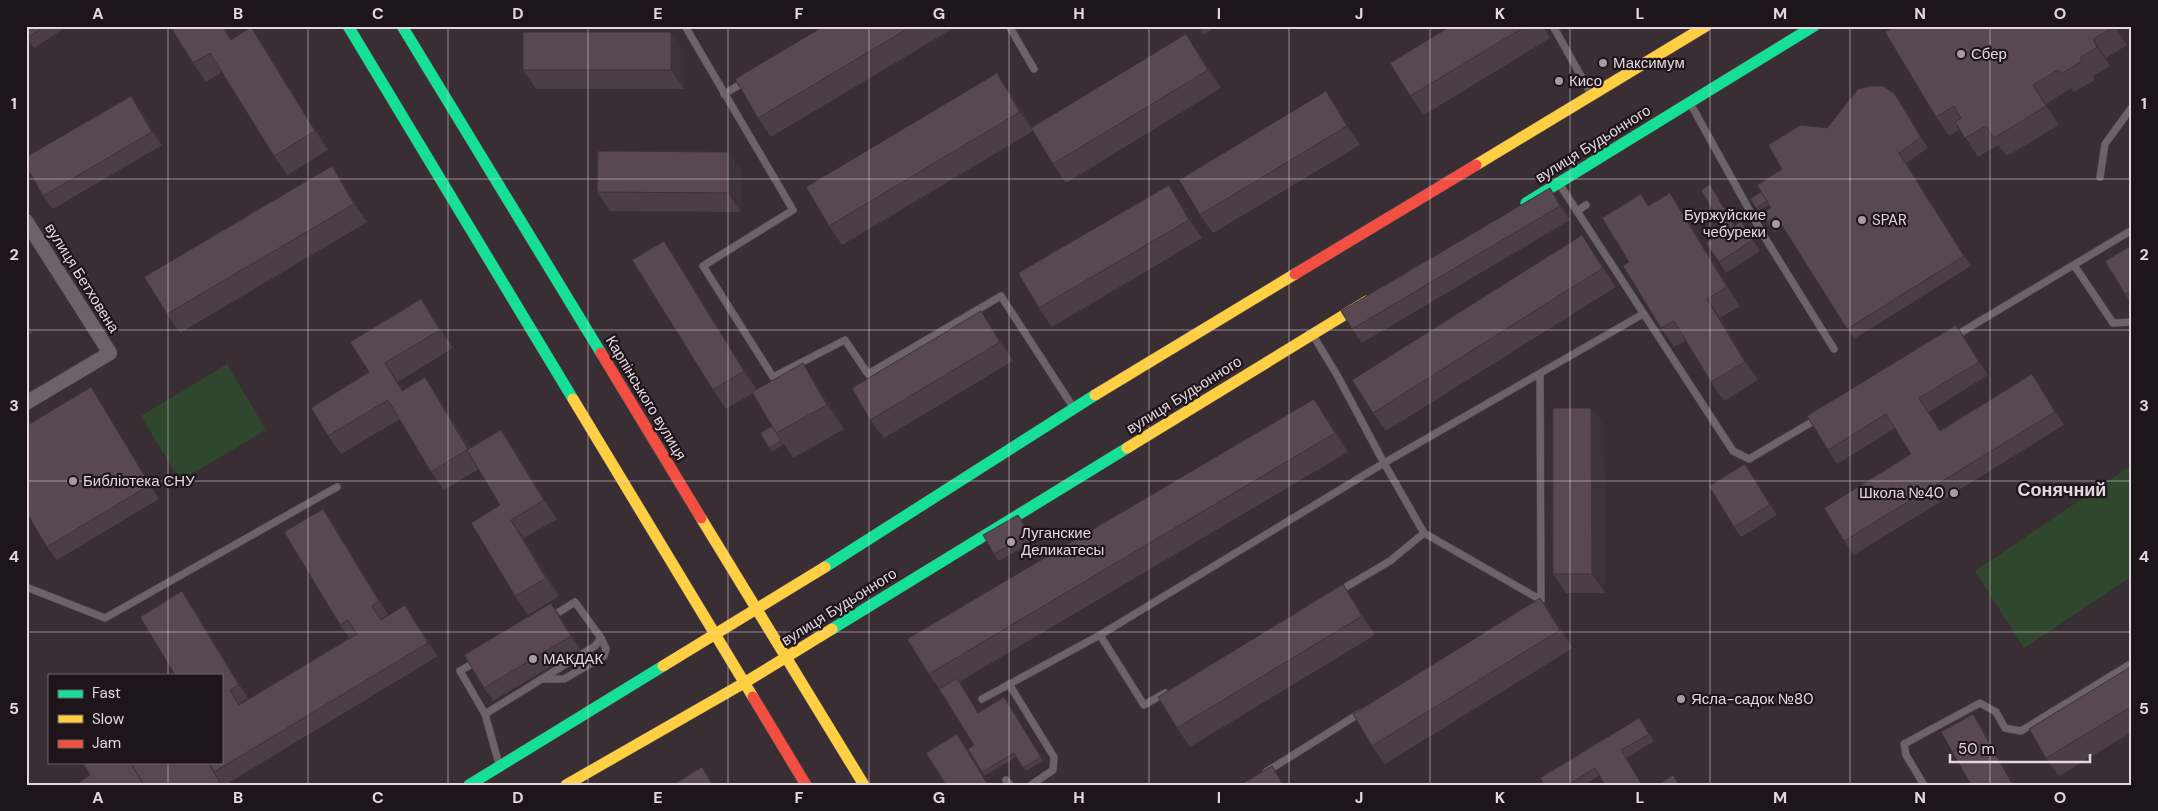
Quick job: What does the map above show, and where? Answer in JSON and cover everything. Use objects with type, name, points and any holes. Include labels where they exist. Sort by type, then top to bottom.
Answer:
[{"type":"main road","points":[[348,26],[806,785]]},
{"type":"main road","name":"Карпінського вулиця","points":[[402,26],[864,785]]},
{"type":"main road","points":[[469,785],[757,609],[1074,408],[1706,26]]},
{"type":"main road","name":"вулиця Будьонного","points":[[1516,209],[1814,26]]},
{"type":"main road","name":"вулиця Будьонного","points":[[566,785],[786,657],[1380,292]]},
{"type":"street","name":"вулиця Бетховена","points":[[26,220],[110,353],[26,403]]},
{"type":"lane","points":[[685,26],[793,210],[703,266],[773,377],[844,340],[868,374],[1001,296],[1074,408]]},
{"type":"lane","points":[[1009,26],[1034,69]]},
{"type":"lane","points":[[1554,26],[1591,96]]},
{"type":"lane","points":[[724,94],[757,74]]},
{"type":"lane","points":[[1690,103],[1762,232],[1834,349]]},
{"type":"lane","points":[[2100,177],[2106,144],[2132,107]]},
{"type":"lane","points":[[1559,183],[1733,451],[1749,459],[1826,413]]},
{"type":"lane","points":[[1577,211],[1586,205]]},
{"type":"lane","points":[[1946,342],[2132,230]]},
{"type":"lane","points":[[2074,265],[2114,323],[2132,322]]},
{"type":"lane","points":[[982,699],[1100,635],[1384,463],[1643,314]]},
{"type":"lane","points":[[1312,334],[1337,374],[1424,533],[1541,600]]},
{"type":"lane","points":[[1540,374],[1541,600]]},
{"type":"lane","points":[[26,587],[106,618],[337,487]]},
{"type":"lane","points":[[1331,596],[1390,561],[1424,533]]},
{"type":"lane","points":[[1533,606],[1541,600]]},
{"type":"lane","points":[[542,622],[575,602],[601,638],[606,649],[604,656],[564,679],[542,679]]},
{"type":"lane","points":[[1100,635],[1144,705],[1170,690]]},
{"type":"lane","points":[[485,714],[595,646],[601,638]]},
{"type":"lane","points":[[485,656],[460,671],[485,714],[500,766]]},
{"type":"lane","points":[[1924,785],[1906,755],[1904,744],[1980,703],[1996,712],[2005,728],[2021,731],[2132,663]]},
{"type":"lane","points":[[1009,684],[1054,757],[1053,770],[1030,785]]},
{"type":"lane","points":[[1262,774],[1364,711]]},
{"type":"green space","points":[[227,364],[266,430],[180,481],[141,416]]},
{"type":"green space","points":[[2132,465],[2132,576],[2024,648],[1975,571]]},
{"type":"building","points":[[26,26],[45,26],[27,38]]},
{"type":"building","points":[[170,26],[222,26],[231,40],[251,27],[315,131],[274,156],[210,53],[193,63]]},
{"type":"building","points":[[824,26],[912,26],[758,118],[735,79]]},
{"type":"building","points":[[1451,26],[1526,26],[1410,96],[1390,63]]},
{"type":"building","points":[[1895,26],[2114,27],[2093,39],[2097,47],[2080,58],[2082,61],[2061,74],[2058,70],[2033,85],[2046,106],[1994,138],[1986,126],[1965,138],[1955,122],[1961,118],[1954,106],[1936,117],[1885,32]]},
{"type":"building","points":[[523,32],[671,32],[671,70],[523,70]]},
{"type":"building","points":[[1186,34],[1208,70],[1053,164],[1031,128]]},
{"type":"building","points":[[997,73],[1020,112],[829,226],[806,187]]},
{"type":"building","points":[[1870,86],[1883,86],[1894,93],[1921,137],[1899,153],[1964,256],[1847,329],[1776,216],[1767,222],[1762,213],[1771,208],[1757,185],[1782,169],[1768,145],[1801,125],[1827,128],[1858,89]]},
{"type":"building","points":[[1326,91],[1347,126],[1200,215],[1179,180]]},
{"type":"building","points":[[131,96],[152,132],[43,196],[26,166],[26,157]]},
{"type":"building","points":[[598,151],[728,152],[728,193],[597,192]]},
{"type":"building","points":[[332,166],[354,204],[167,314],[144,277]]},
{"type":"building","points":[[1710,184],[1734,226],[1741,221],[1753,240],[1719,262],[1706,243],[1725,231],[1701,190]]},
{"type":"building","points":[[1169,185],[1189,220],[1039,308],[1018,273]]},
{"type":"building","points":[[1550,188],[1560,206],[1352,329],[1341,311]]},
{"type":"building","points":[[1761,192],[1767,201],[1756,208],[1750,199]]},
{"type":"building","points":[[1670,193],[1727,287],[1707,299],[1745,362],[1711,382],[1674,321],[1661,328],[1623,266],[1629,262],[1602,218],[1641,194],[1648,206]]},
{"type":"building","points":[[1582,235],[1603,268],[1373,413],[1352,380]]},
{"type":"building","points":[[664,241],[744,371],[713,390],[632,260]]},
{"type":"building","points":[[2132,245],[2132,290],[2125,294],[2105,261]]},
{"type":"building","points":[[421,299],[440,330],[385,363],[402,391],[425,377],[468,449],[431,472],[388,400],[328,436],[311,408],[369,372],[350,342]]},
{"type":"building","points":[[981,311],[1000,342],[870,420],[852,388]]},
{"type":"building","points":[[26,322],[31,330],[26,332]]},
{"type":"building","points":[[1956,325],[1979,362],[1919,398],[1940,431],[2032,374],[2055,412],[1844,541],[1824,508],[1911,454],[1886,414],[1828,450],[1807,416]]},
{"type":"building","points":[[803,363],[827,405],[776,433],[752,392]]},
{"type":"building","points":[[91,387],[150,485],[47,547],[26,512],[26,426]]},
{"type":"building","points":[[1314,399],[1335,433],[929,674],[907,639]]},
{"type":"building","points":[[1553,408],[1591,408],[1592,574],[1553,574]]},
{"type":"building","points":[[772,426],[781,441],[769,448],[760,433]]},
{"type":"building","points":[[501,430],[544,500],[511,520],[546,578],[515,596],[471,523],[500,505],[467,450]]},
{"type":"building","points":[[1745,464],[1770,505],[1734,527],[1709,486]]},
{"type":"building","points":[[323,509],[379,601],[372,606],[381,620],[405,605],[428,643],[214,772],[209,764],[222,764],[222,674],[174,674],[140,617],[182,591],[239,685],[230,690],[239,705],[357,634],[348,620],[340,625],[284,532]]},
{"type":"building","name":"Луганские Деликатесы","points":[[1018,515],[1029,534],[994,554],[983,535]]},
{"type":"building","points":[[1343,584],[1362,616],[1177,728],[1158,697]]},
{"type":"building","points":[[1540,598],[1560,630],[1372,746],[1353,714]]},
{"type":"building","points":[[551,603],[571,636],[484,688],[464,655]]},
{"type":"building","points":[[2132,666],[2132,706],[2046,758],[2029,729]]},
{"type":"building","points":[[957,678],[978,713],[1004,697],[1041,757],[1023,768],[1014,753],[982,772],[968,749],[974,745],[939,689]]},
{"type":"building","points":[[1973,714],[2013,785],[1971,785],[1941,732]]},
{"type":"building","points":[[1639,718],[1649,734],[1621,750],[1642,785],[1605,785],[1595,768],[1568,785],[1544,785],[1540,778]]},
{"type":"building","points":[[957,734],[988,785],[946,785],[926,753]]},
{"type":"building","points":[[131,764],[144,785],[75,785],[90,775],[84,765]]},
{"type":"building","points":[[131,764],[209,764],[221,785],[144,785]]},
{"type":"building","points":[[1272,766],[1283,785],[1240,785]]},
{"type":"building","points":[[702,767],[713,785],[673,785]]},
{"type":"building","points":[[1673,775],[1679,785],[1658,785]]},
{"type":"traffic: fast","points":[[348,26],[573,399]]},
{"type":"traffic: fast","points":[[402,26],[601,353]]},
{"type":"traffic: fast","points":[[1526,203],[1814,26]]},
{"type":"traffic: fast","points":[[825,567],[1095,395]]},
{"type":"traffic: fast","points":[[832,629],[1127,448]]},
{"type":"traffic: fast","points":[[469,785],[663,666]]},
{"type":"traffic: slow","points":[[1476,165],[1706,26]]},
{"type":"traffic: slow","points":[[1095,395],[1295,274]]},
{"type":"traffic: slow","points":[[1127,448],[1367,301]]},
{"type":"traffic: slow","points":[[573,399],[753,697]]},
{"type":"traffic: slow","points":[[701,518],[864,785]]},
{"type":"traffic: slow","points":[[663,666],[825,567]]},
{"type":"traffic: slow","points":[[566,785],[744,683],[832,629]]},
{"type":"traffic: jam","points":[[1295,274],[1476,165]]},
{"type":"traffic: jam","points":[[601,353],[701,518]]},
{"type":"traffic: jam","points":[[753,697],[806,785]]},
{"type":"place","name":"Сбер","points":[[1961,54]]},
{"type":"place","name":"Максимум","points":[[1603,63]]},
{"type":"place","name":"Кисо","points":[[1559,81]]},
{"type":"place","name":"SPAR","points":[[1862,220]]},
{"type":"place","name":"Буржуйские чебуреки","points":[[1776,224]]},
{"type":"place","name":"Библіотека СНУ","points":[[73,481]]},
{"type":"place","name":"Школа №40","points":[[1954,493]]},
{"type":"place","name":"Луганские Деликатесы","points":[[1011,542]]},
{"type":"place","name":"МАКДАК","points":[[533,659]]},
{"type":"place","name":"Ясла-садок №80","points":[[1681,699]]},
{"type":"district","name":"Сонячний","points":[[2062,490]]}]
